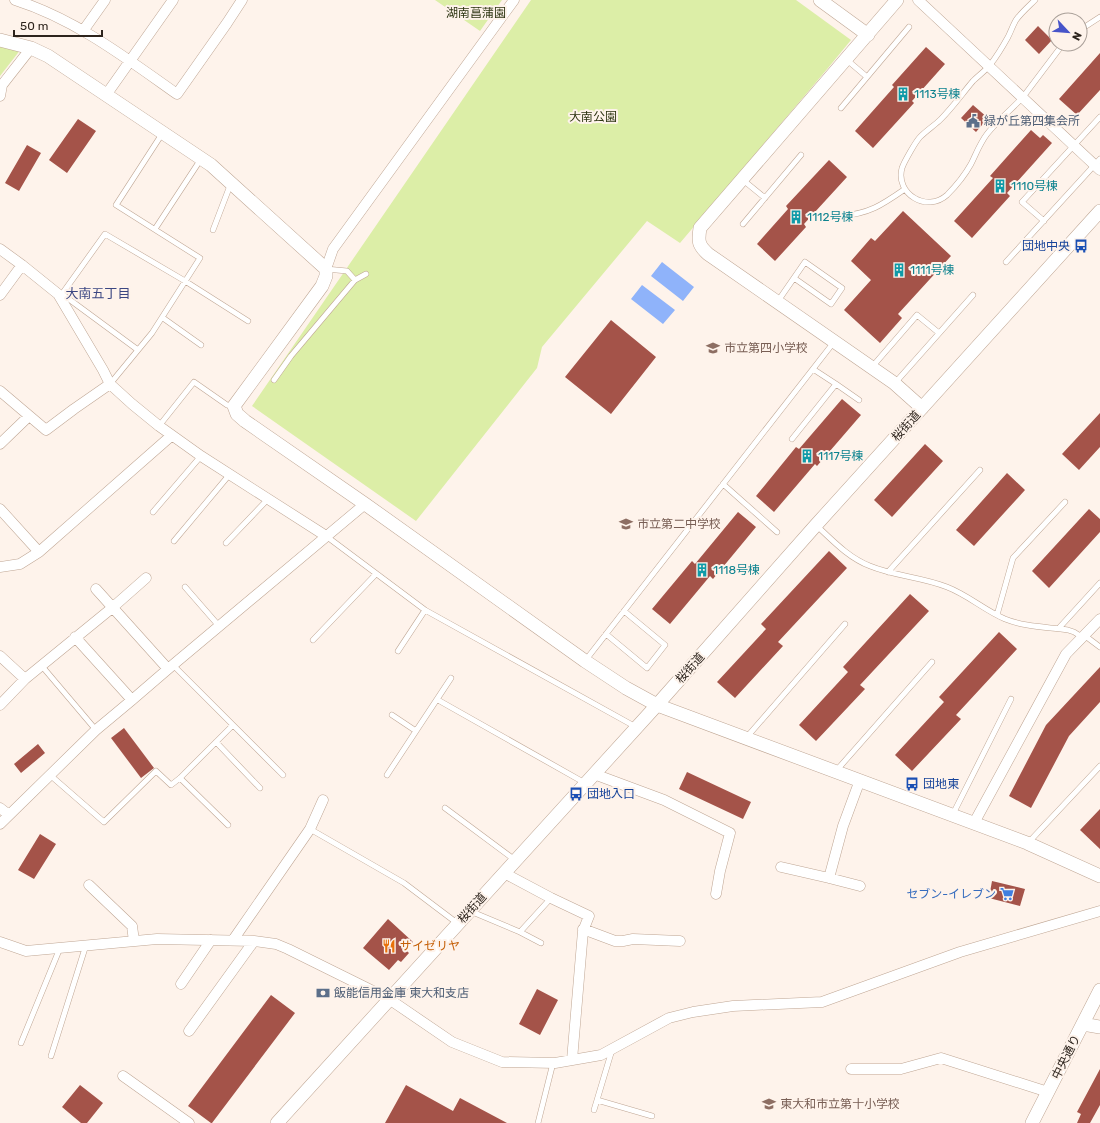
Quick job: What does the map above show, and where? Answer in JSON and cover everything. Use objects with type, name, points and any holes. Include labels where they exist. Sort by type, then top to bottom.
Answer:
[{"type":"street","points":[[15,0],[36,3],[130,61],[177,94],[242,0]]},
{"type":"street","points":[[83,31],[105,0]]},
{"type":"street","points":[[106,95],[173,0]]},
{"type":"street","points":[[514,0],[333,250],[322,286],[234,406],[237,414],[585,661],[626,688],[657,705],[1027,843],[1098,873]]},
{"type":"street","points":[[820,0],[868,36]]},
{"type":"street","points":[[897,0],[868,36],[846,59],[700,228],[698,239],[701,247],[708,254],[894,383],[922,408]]},
{"type":"street","points":[[918,0],[1074,146],[1098,165]]},
{"type":"street","points":[[0,40],[31,48],[48,56],[201,158],[231,182],[326,269]]},
{"type":"street","points":[[0,96],[2,85],[31,48]]},
{"type":"street","name":"桜街道","points":[[277,1123],[657,705],[816,525],[1100,211]]},
{"type":"street","points":[[0,249],[60,294],[110,384],[171,436],[326,536]]},
{"type":"street","points":[[0,295],[22,265]]},
{"type":"street","points":[[0,391],[46,430],[110,384]]},
{"type":"street","points":[[0,444],[29,416]]},
{"type":"street","points":[[0,567],[20,564],[40,552],[171,436]]},
{"type":"street","points":[[0,824],[96,730],[365,504]]},
{"type":"street","points":[[0,509],[40,552]]},
{"type":"street","points":[[0,705],[41,665],[112,608],[146,578]]},
{"type":"street","points":[[96,588],[112,608],[170,667]]},
{"type":"street","points":[[974,823],[1066,654],[1100,619]]},
{"type":"street","points":[[75,638],[132,700]]},
{"type":"street","points":[[0,656],[25,679]]},
{"type":"street","points":[[590,779],[664,800],[730,833],[720,870],[716,894]]},
{"type":"street","points":[[829,878],[843,826],[860,780]]},
{"type":"street","points":[[233,940],[310,829],[323,800]]},
{"type":"street","points":[[0,808],[9,815]]},
{"type":"street","points":[[781,867],[860,886]]},
{"type":"street","points":[[504,873],[589,916],[583,929],[572,1060]]},
{"type":"street","points":[[89,885],[132,926],[134,941]]},
{"type":"street","points":[[2,946],[26,951],[156,939],[233,940],[276,944],[389,999],[452,1042],[502,1062],[553,1063],[601,1055],[669,1018],[694,1012],[733,1006],[822,1002],[960,952],[1100,911]]},
{"type":"street","points":[[583,929],[615,941],[633,939],[680,941]]},
{"type":"street","points":[[181,984],[211,940]]},
{"type":"street","points":[[189,1031],[254,941]]},
{"type":"street","name":"中央通り","points":[[1032,1123],[1100,990]]},
{"type":"street","points":[[1082,1024],[1100,1027]]},
{"type":"street","points":[[850,1068],[901,1069],[941,1058],[1048,1092]]},
{"type":"street","points":[[123,1076],[189,1123]]},
{"type":"lane","points":[[1035,0],[1016,20],[1007,39],[990,66],[973,81],[943,117],[919,138],[902,169],[902,181],[908,193],[915,199],[923,202],[938,200],[946,195],[970,165],[986,135],[999,120],[1023,98],[1057,52]]},
{"type":"lane","points":[[1088,25],[1100,17]]},
{"type":"lane","points":[[841,108],[909,28]]},
{"type":"lane","points":[[846,59],[867,77]]},
{"type":"lane","points":[[1044,221],[1022,202],[1100,117]]},
{"type":"lane","points":[[110,384],[162,318],[200,258],[116,205],[163,133]]},
{"type":"lane","points":[[743,224],[801,155]]},
{"type":"lane","points":[[155,229],[201,158]]},
{"type":"lane","points":[[1006,262],[1098,165]]},
{"type":"lane","points":[[742,179],[765,198]]},
{"type":"lane","points":[[213,230],[231,182]]},
{"type":"lane","points":[[840,216],[856,215],[871,210],[890,200],[906,189]]},
{"type":"lane","points":[[138,350],[60,294],[105,234],[185,281],[248,321]]},
{"type":"lane","points":[[777,302],[805,262],[842,288],[831,304],[794,278]]},
{"type":"lane","points":[[326,269],[347,272],[355,280]]},
{"type":"lane","points":[[274,380],[291,356],[355,280],[366,274]]},
{"type":"lane","points":[[894,383],[973,295]]},
{"type":"lane","points":[[872,368],[917,315],[939,333]]},
{"type":"lane","points":[[162,318],[201,346]]},
{"type":"lane","points":[[585,661],[834,341]]},
{"type":"lane","points":[[813,369],[859,400]]},
{"type":"lane","points":[[159,426],[194,382],[227,405],[234,406]]},
{"type":"lane","points":[[792,439],[836,384]]},
{"type":"lane","points":[[153,512],[200,456]]},
{"type":"lane","points":[[888,572],[980,470]]},
{"type":"lane","points":[[174,541],[230,474]]},
{"type":"lane","points":[[723,484],[777,532]]},
{"type":"lane","points":[[226,543],[268,499]]},
{"type":"lane","points":[[996,615],[1013,558],[1065,502]]},
{"type":"lane","points":[[816,525],[851,556],[870,566],[945,586],[965,595],[984,608],[1006,619],[1026,625],[1059,628],[1074,632],[1100,647]]},
{"type":"lane","points":[[326,536],[425,610],[637,727]]},
{"type":"lane","points":[[313,640],[376,574]]},
{"type":"lane","points":[[1059,628],[1100,583]]},
{"type":"lane","points":[[185,587],[219,626]]},
{"type":"lane","points":[[398,651],[425,610]]},
{"type":"lane","points":[[606,634],[647,668],[665,645],[624,611]]},
{"type":"lane","points":[[746,738],[845,624]]},
{"type":"lane","points":[[836,771],[932,662]]},
{"type":"lane","points":[[41,665],[96,730]]},
{"type":"lane","points":[[170,667],[232,724],[283,775]]},
{"type":"lane","points":[[387,775],[438,700],[451,678]]},
{"type":"lane","points":[[953,815],[1011,699]]},
{"type":"lane","points":[[438,700],[590,779]]},
{"type":"lane","points":[[392,715],[416,731]]},
{"type":"lane","points":[[50,774],[104,822],[156,771],[171,785],[216,742],[232,724]]},
{"type":"lane","points":[[216,742],[260,788]]},
{"type":"lane","points":[[1027,843],[1100,766]]},
{"type":"lane","points":[[180,778],[228,825]]},
{"type":"lane","points":[[445,808],[515,860]]},
{"type":"lane","points":[[310,829],[404,883],[458,923]]},
{"type":"lane","points":[[520,932],[551,898]]},
{"type":"lane","points":[[469,911],[520,932],[541,944]]},
{"type":"lane","points":[[51,1056],[86,946]]},
{"type":"lane","points":[[21,1043],[60,948]]},
{"type":"lane","points":[[594,1110],[612,1048]]},
{"type":"lane","points":[[538,1123],[553,1063]]},
{"type":"lane","points":[[597,1100],[652,1116]]},
{"type":"green space","name":"湖南菖蒲園","points":[[435,0],[502,0],[480,31]]},
{"type":"green space","name":"大南公園","points":[[531,0],[796,0],[851,40],[680,243],[647,221],[542,347],[537,368],[416,521],[252,406]]},
{"type":"green space","points":[[0,45],[21,49],[0,76]]},
{"type":"water","points":[[662,262],[694,287],[683,301],[651,276]]},
{"type":"water","points":[[642,285],[675,310],[663,324],[631,299]]},
{"type":"building","points":[[1038,26],[1048,36],[1048,44],[1039,54],[1025,40]]},
{"type":"building","name":"1113号棟","points":[[926,47],[945,64],[912,101],[914,103],[873,148],[855,131],[894,87],[892,85]]},
{"type":"building","points":[[1100,53],[1100,90],[1077,115],[1059,99]]},
{"type":"building","points":[[973,105],[988,118],[976,132],[961,118]]},
{"type":"building","points":[[78,119],[96,131],[67,173],[49,160]]},
{"type":"building","name":"1110号棟","points":[[1031,130],[1040,138],[1043,135],[1052,143],[1007,193],[1010,196],[972,238],[954,221],[993,178],[990,176]]},
{"type":"building","points":[[27,145],[41,153],[19,191],[5,183]]},
{"type":"building","name":"1112号棟","points":[[829,160],[847,177],[804,224],[806,227],[775,261],[757,244],[788,209],[786,206]]},
{"type":"building","name":"1111号棟","points":[[903,211],[951,256],[898,314],[902,318],[880,343],[844,310],[871,280],[851,261],[871,238],[875,241]]},
{"type":"building","points":[[611,320],[656,357],[611,414],[565,377]]},
{"type":"building","name":"1117号棟","points":[[842,399],[861,415],[817,466],[815,464],[774,512],[756,496],[796,447],[799,449]]},
{"type":"building","points":[[1100,413],[1100,447],[1079,470],[1062,454]]},
{"type":"building","points":[[925,444],[943,461],[892,517],[874,500]]},
{"type":"building","points":[[1007,473],[1025,490],[974,546],[956,530]]},
{"type":"building","points":[[1089,509],[1100,519],[1100,532],[1049,588],[1032,571]]},
{"type":"building","name":"1118号棟","points":[[738,512],[756,527],[713,579],[710,576],[670,624],[652,609],[692,561],[695,564]]},
{"type":"building","points":[[829,551],[847,568],[778,642],[783,646],[735,698],[717,682],[766,629],[761,624]]},
{"type":"building","points":[[910,594],[929,611],[860,685],[865,689],[816,741],[799,725],[848,672],[843,667]]},
{"type":"building","points":[[999,632],[1017,649],[956,715],[961,719],[912,771],[895,755],[944,702],[939,697]]},
{"type":"building","points":[[1100,667],[1100,702],[1069,736],[1031,808],[1009,796],[1046,725]]},
{"type":"building","points":[[124,728],[154,768],[141,778],[111,738]]},
{"type":"building","points":[[38,744],[45,753],[21,773],[14,764]]},
{"type":"building","points":[[687,772],[751,802],[743,819],[679,789]]},
{"type":"building","points":[[1100,809],[1100,849],[1080,830]]},
{"type":"building","points":[[40,834],[56,844],[34,879],[18,870]]},
{"type":"building","name":"セブン-イレブン","points":[[992,881],[1025,889],[1020,906],[989,898]]},
{"type":"building","points":[[388,919],[413,942],[406,950],[409,953],[401,962],[398,960],[389,970],[363,948]]},
{"type":"building","points":[[537,989],[558,1000],[540,1035],[519,1024]]},
{"type":"building","points":[[271,995],[295,1013],[211,1123],[188,1106]]},
{"type":"building","points":[[1100,1069],[1100,1105],[1090,1123],[1077,1123],[1081,1114],[1077,1112]]},
{"type":"building","points":[[80,1085],[103,1103],[87,1123],[81,1123],[62,1107]]},
{"type":"building","points":[[406,1085],[453,1111],[460,1098],[507,1123],[385,1123]]},
{"type":"place","name":"1113号棟","points":[[903,94]]},
{"type":"place","name":"緑が丘第四集会所","points":[[973,121]]},
{"type":"place","name":"1110号棟","points":[[1000,186]]},
{"type":"place","name":"1112号棟","points":[[796,217]]},
{"type":"place","name":"団地中央","points":[[1081,246]]},
{"type":"place","name":"1111号棟","points":[[899,270]]},
{"type":"place","name":"市立第四小学校","points":[[713,348]]},
{"type":"place","name":"1117号棟","points":[[807,456]]},
{"type":"place","name":"市立第二中学校","points":[[626,524]]},
{"type":"place","name":"1118号棟","points":[[702,570]]},
{"type":"place","name":"団地東","points":[[912,784]]},
{"type":"place","name":"団地入口","points":[[576,794]]},
{"type":"place","name":"セブン-イレブン","points":[[1007,894]]},
{"type":"place","name":"サイゼリヤ","points":[[389,946]]},
{"type":"place","name":"飯能信用金庫 東大和支店","points":[[323,993]]},
{"type":"place","name":"東大和市立第十小学校","points":[[769,1104]]},
{"type":"district","name":"大南五丁目","points":[[98,293]]}]
